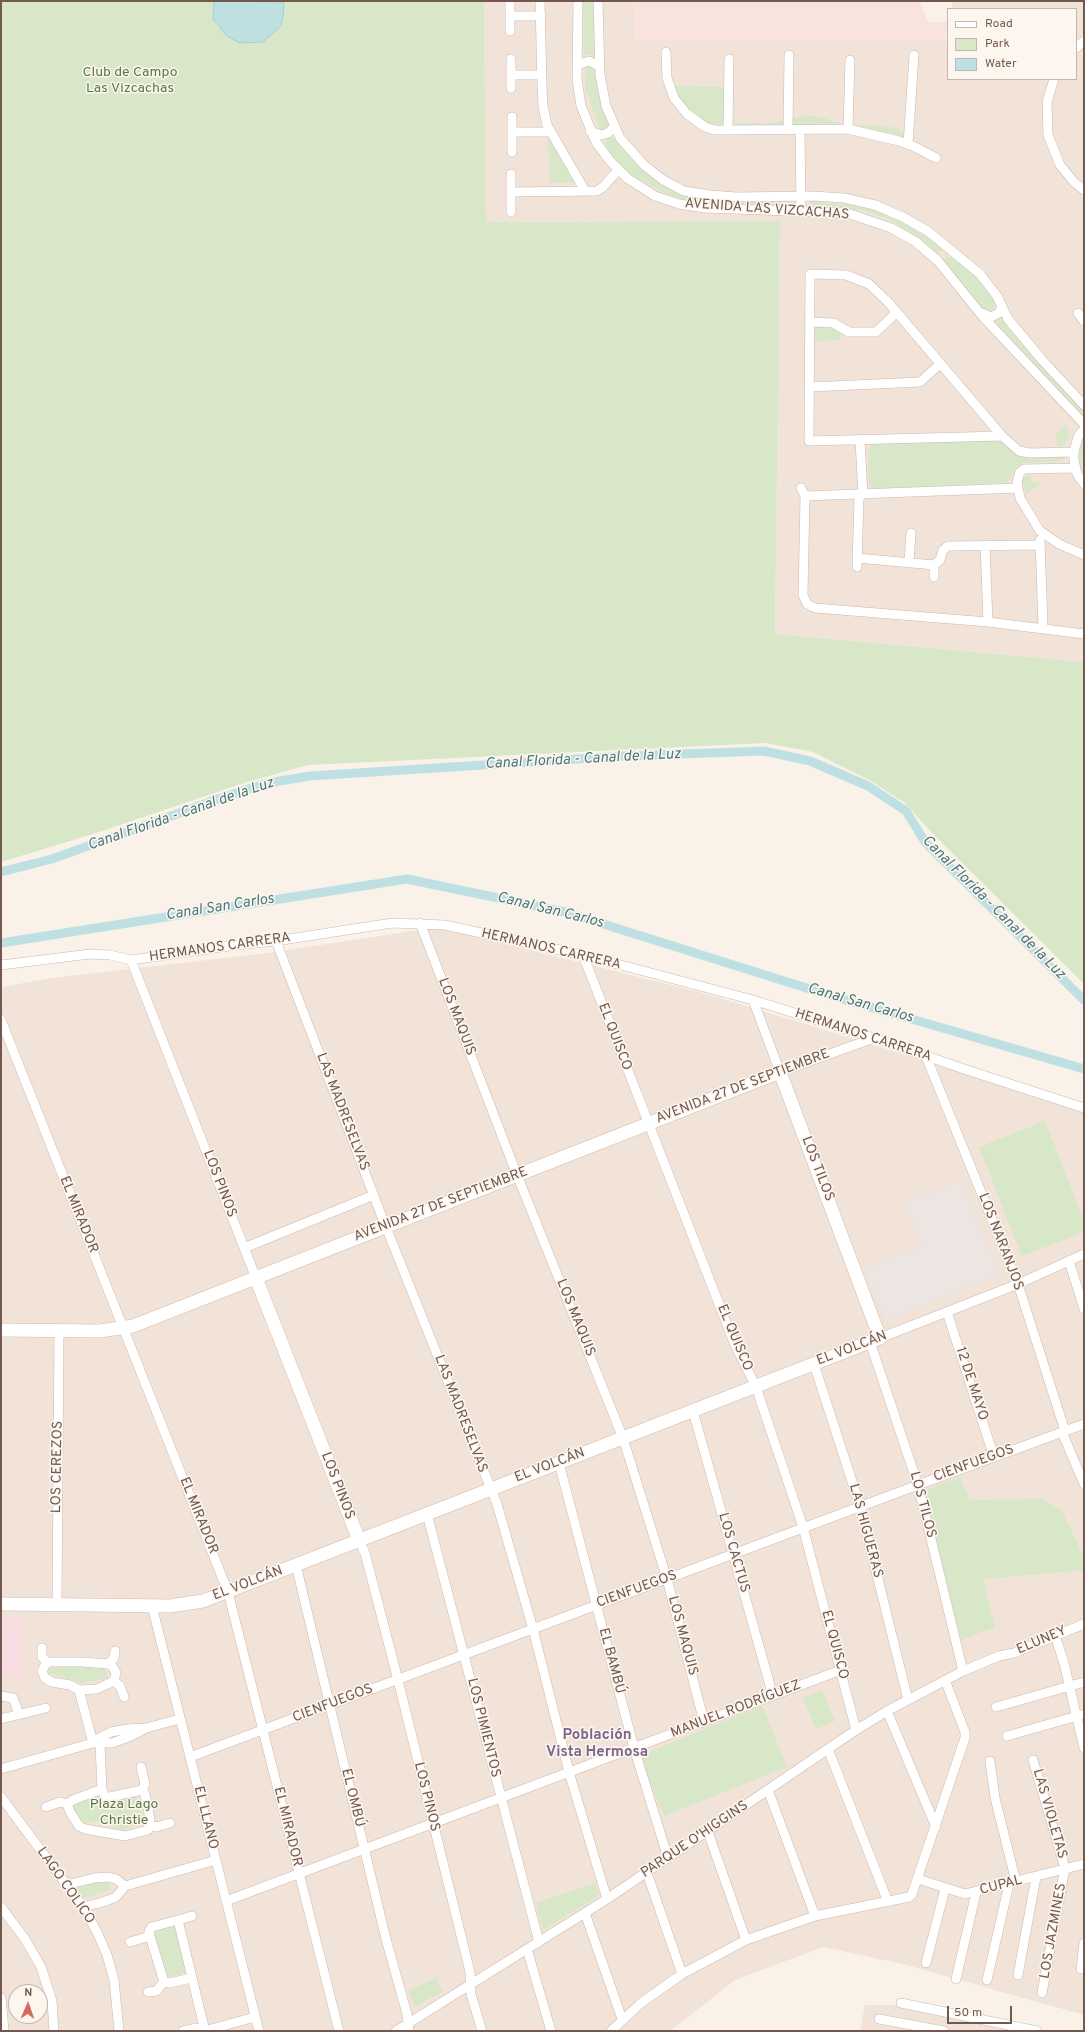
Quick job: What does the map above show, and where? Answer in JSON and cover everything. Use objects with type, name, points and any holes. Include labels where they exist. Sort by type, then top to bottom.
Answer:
[{"type":"street","points":[[510,1],[510,31]]},
{"type":"street","points":[[540,1],[541,75],[543,106],[547,125],[584,191]]},
{"type":"street","name":"AVENIDA LAS VIZCACHAS","points":[[578,1],[577,65],[581,106],[590,131],[602,152],[618,170],[645,191],[678,204],[705,208],[847,213],[877,222],[916,242],[938,261],[979,312],[1084,424]]},
{"type":"street","name":"AVENIDA LAS VIZCACHAS","points":[[598,1],[599,66],[603,95],[614,127],[627,148],[644,165],[663,180],[684,190],[710,195],[736,197],[801,196],[844,198],[889,210],[923,228],[980,274],[997,296],[1008,319],[1043,361],[1084,405]]},
{"type":"street","points":[[510,16],[541,16]]},
{"type":"street","points":[[666,52],[667,78],[672,93],[679,105],[687,114],[714,130],[848,129],[886,137],[908,144],[936,158]]},
{"type":"street","points":[[788,130],[789,55]]},
{"type":"street","points":[[908,144],[914,55]]},
{"type":"street","points":[[511,59],[511,88]]},
{"type":"street","points":[[728,130],[729,59]]},
{"type":"street","points":[[848,129],[850,60]]},
{"type":"street","points":[[577,65],[589,61],[599,66]]},
{"type":"street","points":[[511,75],[541,75]]},
{"type":"street","points":[[1054,80],[1047,102],[1048,135],[1060,165],[1074,182],[1084,190]]},
{"type":"street","points":[[512,118],[512,152]]},
{"type":"street","points":[[590,131],[601,135],[608,133],[614,127]]},
{"type":"street","points":[[800,130],[801,211]]},
{"type":"street","points":[[512,132],[551,132]]},
{"type":"street","points":[[511,192],[597,191],[603,187],[618,170]]},
{"type":"street","points":[[511,174],[511,212]]},
{"type":"street","points":[[938,261],[938,255],[940,252],[944,250],[952,251]]},
{"type":"street","points":[[1002,436],[860,441],[808,441],[810,387],[810,274],[846,275],[869,284],[897,312],[1002,436],[1019,451],[1074,452]]},
{"type":"street","points":[[979,312],[991,317],[999,313],[1002,306]]},
{"type":"street","points":[[809,322],[834,323],[849,332],[876,332],[897,312]]},
{"type":"street","points":[[1078,313],[1084,321]]},
{"type":"street","points":[[810,387],[920,382],[940,364]]},
{"type":"street","points":[[1084,429],[1078,437],[1074,452],[1075,468],[1084,484]]},
{"type":"street","points":[[857,567],[859,498],[863,494],[860,441]]},
{"type":"street","points":[[1075,468],[1024,469],[1020,472],[1017,478],[1018,488],[1020,498],[1040,531],[1059,544],[1084,555]]},
{"type":"street","points":[[801,488],[805,496],[803,595],[807,604],[815,608],[988,622],[1084,634]]},
{"type":"street","points":[[805,496],[1018,488]]},
{"type":"street","points":[[1040,531],[1043,628]]},
{"type":"street","points":[[910,562],[911,534]]},
{"type":"street","points":[[985,545],[988,622]]},
{"type":"street","points":[[857,558],[934,565],[940,560],[943,550],[948,546],[1040,545]]},
{"type":"street","points":[[934,565],[934,577]]},
{"type":"street","name":"HERMANOS CARRERA","points":[[1,965],[90,954],[110,955],[131,960],[236,945],[276,942],[385,924],[420,923],[445,925],[583,955],[754,1000],[874,1038],[1084,1108]]},
{"type":"street","name":"LOS MAQUIS","points":[[420,923],[517,1175],[623,1438],[667,1579],[704,1722]]},
{"type":"street","name":"LAS MADRESELVAS","points":[[276,942],[386,1226],[497,1504],[533,1629],[569,1772],[607,1899]]},
{"type":"street","name":"EL QUISCO","points":[[583,955],[735,1345],[756,1386],[803,1528],[856,1730]]},
{"type":"street","name":"LOS PINOS","points":[[131,960],[365,1552],[470,1972],[471,1994],[482,2031]]},
{"type":"street","name":"LOS TILOS","points":[[754,1000],[875,1340],[918,1484],[963,1671]]},
{"type":"street","name":"EL MIRADOR","points":[[1,1020],[228,1592],[339,2031]]},
{"type":"street","name":"AVENIDA 27 DE SEPTIEMBRE","points":[[1,1330],[100,1331],[123,1328],[143,1323],[780,1072],[874,1038]]},
{"type":"street","name":"LOS NARANJOS","points":[[926,1056],[1018,1284],[1064,1432],[1082,1473],[1084,1484]]},
{"type":"street","points":[[244,1248],[374,1195]]},
{"type":"street","name":"EL VOLCÁN","points":[[1,1604],[188,1605],[228,1592],[296,1566],[359,1540],[948,1312],[1018,1284],[1084,1254]]},
{"type":"street","points":[[1069,1261],[1084,1309]]},
{"type":"street","name":"12 DE MAYO","points":[[948,1312],[994,1457]]},
{"type":"street","name":"LOS CEREZOS","points":[[57,1605],[59,1330]]},
{"type":"street","name":"LAS HIGUERAS","points":[[814,1364],[860,1506],[908,1700]]},
{"type":"street","name":"LOS CACTUS","points":[[694,1410],[773,1696]]},
{"type":"street","name":"CIENFUEGOS","points":[[190,1757],[918,1484],[1084,1424]]},
{"type":"street","name":"EL BAMBÚ","points":[[559,1463],[634,1748],[668,1858]]},
{"type":"street","name":"LOS PIMIENTOS","points":[[427,1514],[465,1654],[539,1942]]},
{"type":"street","name":"EL OMBÚ","points":[[296,1566],[409,2027]]},
{"type":"street","name":"EL LLANO","points":[[152,1606],[259,2031]]},
{"type":"street","name":"ELUNEY","points":[[999,1656],[1014,1653],[1084,1624]]},
{"type":"street","points":[[1055,1635],[1064,1663],[1069,1688],[1080,1715],[1084,1748]]},
{"type":"street","points":[[42,1648],[42,1657],[47,1662],[108,1664],[112,1666],[116,1673],[114,1681]]},
{"type":"street","points":[[108,1664],[114,1658],[115,1650]]},
{"type":"street","name":"PARQUE O'HIGGINS","points":[[396,2031],[409,2027],[471,1984],[647,1873],[856,1730],[887,1711],[945,1680],[999,1656]]},
{"type":"street","points":[[47,1662],[42,1670],[45,1678],[52,1682],[70,1685],[79,1690],[97,1689],[114,1681]]},
{"type":"street","name":"MANUEL RODRÍGUEZ","points":[[226,1901],[841,1670]]},
{"type":"street","points":[[611,2031],[661,1988],[682,1974],[746,1940],[815,1916],[888,1902],[909,1897],[912,1894],[966,1736],[945,1680]]},
{"type":"street","points":[[114,1681],[120,1686],[124,1697]]},
{"type":"street","points":[[996,1707],[1069,1688],[1084,1682]]},
{"type":"street","points":[[79,1690],[96,1743],[102,1789],[105,1798],[142,1790]]},
{"type":"street","points":[[1,1696],[13,1698],[19,1714]]},
{"type":"street","points":[[1,1719],[46,1708]]},
{"type":"street","points":[[887,1711],[936,1827]]},
{"type":"street","points":[[1007,1736],[1080,1715]]},
{"type":"street","points":[[1,1769],[96,1743],[99,1738],[111,1732],[146,1728],[180,1719]]},
{"type":"street","points":[[828,1749],[888,1902]]},
{"type":"street","name":"LAS VIOLETAS","points":[[1034,1760],[1065,1868]]},
{"type":"street","points":[[987,1980],[1012,1883],[995,1798],[990,1761]]},
{"type":"street","points":[[141,1767],[145,1784],[142,1790]]},
{"type":"street","points":[[46,1807],[60,1802],[67,1804],[73,1800],[102,1789]]},
{"type":"street","points":[[67,1804],[79,1826],[85,1829],[125,1836],[148,1830],[150,1825],[145,1794],[142,1790]]},
{"type":"street","points":[[768,1790],[815,1916]]},
{"type":"street","name":"LAGO COLICO","points":[[1,1797],[82,1906],[97,1932],[111,1966],[117,1995],[119,2031]]},
{"type":"street","points":[[150,1825],[156,1827],[170,1823]]},
{"type":"street","points":[[708,1832],[746,1940]]},
{"type":"street","points":[[82,1906],[103,1902],[116,1897],[125,1886],[216,1860]]},
{"type":"street","name":"CUPAL","points":[[918,1879],[945,1889],[965,1894],[976,1893],[1084,1864]]},
{"type":"street","name":"LOS JAZMINES","points":[[1042,1993],[1065,1868]]},
{"type":"street","points":[[647,1873],[682,1974]]},
{"type":"street","points":[[66,1885],[95,1878],[108,1877],[125,1886]]},
{"type":"street","points":[[1018,1974],[1036,1877]]},
{"type":"street","points":[[926,1963],[945,1889]]},
{"type":"street","points":[[956,1979],[976,1893]]},
{"type":"street","points":[[1,1907],[25,1939],[43,1972],[52,2001],[54,2031]]},
{"type":"street","points":[[585,1913],[622,2020]]},
{"type":"street","points":[[164,1982],[149,1931],[152,1928],[192,1916]]},
{"type":"street","points":[[178,1920],[204,2031]]},
{"type":"street","points":[[130,1942],[150,1936]]},
{"type":"street","points":[[1081,1970],[1084,1943]]},
{"type":"street","points":[[527,1949],[551,2031]]},
{"type":"street","points":[[164,1982],[170,1983],[191,1978]]},
{"type":"street","points":[[148,1992],[156,1991],[164,1982]]},
{"type":"street","points":[[1,1998],[3,2025]]},
{"type":"street","points":[[901,2003],[1022,2030],[1037,2031]]},
{"type":"street","points":[[879,2019],[940,2030],[941,2012]]},
{"type":"street","points":[[183,2031],[195,2028],[204,2031],[255,2017]]},
{"type":"shaded area","points":[[484,1],[634,1],[635,41],[947,41],[947,80],[1077,80],[1077,8],[952,8],[952,1],[1084,1],[1084,662],[775,634],[780,221],[486,222]]},
{"type":"shaded area","points":[[634,1],[920,1],[928,22],[947,22],[946,41],[635,41]]},
{"type":"shaded area","points":[[438,927],[711,995],[1084,1110],[1084,2015],[903,1964],[823,1947],[735,1980],[670,2031],[1,2031],[1,987],[52,978],[268,953]]},
{"type":"shaded area","points":[[961,1180],[1000,1274],[886,1321],[864,1268],[921,1245],[904,1203]]},
{"type":"shaded area","points":[[1,1618],[23,1618],[23,1677],[1,1676]]},
{"type":"shaded area","points":[[865,2005],[901,2005],[1033,2031],[860,2031]]},
{"type":"green space","name":"Club de Campo Las Vizcachas","points":[[1,1],[484,1],[486,222],[780,221],[775,634],[1084,662],[1084,984],[933,834],[905,803],[871,781],[813,752],[765,743],[308,765],[247,782],[96,833],[1,862]]},
{"type":"green space","points":[[583,1],[595,1],[594,55],[584,55]]},
{"type":"green space","points":[[586,63],[597,70],[597,84],[602,106],[611,125],[606,131],[600,129],[585,87]]},
{"type":"green space","points":[[674,86],[725,87],[725,126],[709,123],[693,114],[679,99]]},
{"type":"green space","points":[[808,116],[821,117],[843,124],[842,126],[792,127],[793,118]]},
{"type":"green space","points":[[784,120],[784,126],[731,126],[732,122],[768,124]]},
{"type":"green space","points":[[859,125],[897,128],[905,133],[904,138],[854,127]]},
{"type":"green space","points":[[613,137],[638,164],[672,187],[784,200],[784,206],[706,204],[689,202],[667,194],[626,172],[612,156],[605,143],[608,138]]},
{"type":"green space","points":[[548,138],[576,183],[550,183]]},
{"type":"green space","points":[[809,202],[865,207],[894,217],[946,249],[940,252],[939,257],[893,221],[865,211],[811,204]]},
{"type":"green space","points":[[947,257],[951,257],[969,269],[994,300],[993,310],[988,311],[980,308],[943,262]]},
{"type":"green space","points":[[999,313],[1014,335],[1084,411],[1084,420],[991,317]]},
{"type":"green space","points":[[815,327],[834,327],[841,334],[841,338],[837,340],[814,341]]},
{"type":"green space","points":[[1066,424],[1069,435],[1063,446],[1057,446],[1056,435]]},
{"type":"green space","points":[[1001,439],[1024,457],[1059,455],[1066,458],[1060,461],[1024,463],[1016,467],[1007,483],[873,489],[869,484],[868,449],[874,443]]},
{"type":"green space","points":[[1084,439],[1084,475],[1079,462],[1079,452]]},
{"type":"green space","points":[[1031,475],[1031,482],[1043,482],[1026,494],[1022,481],[1024,477]]},
{"type":"green space","points":[[1045,1121],[1084,1221],[1084,1232],[1022,1256],[979,1147]]},
{"type":"green space","points":[[960,1477],[970,1500],[1041,1499],[1062,1510],[1084,1558],[1084,1570],[983,1579],[995,1627],[961,1640],[925,1494],[928,1489]]},
{"type":"green space","points":[[98,1665],[104,1668],[108,1678],[81,1683],[46,1672],[46,1668]]},
{"type":"green space","points":[[822,1690],[835,1721],[816,1729],[803,1698]]},
{"type":"green space","points":[[762,1706],[787,1767],[664,1816],[639,1756]]},
{"type":"green space","name":"Plaza Lago Christie","points":[[131,1795],[137,1797],[143,1818],[141,1823],[122,1830],[98,1821],[82,1823],[72,1809],[71,1804],[88,1798],[93,1806]]},
{"type":"green space","points":[[106,1879],[111,1889],[82,1899],[73,1888]]},
{"type":"green space","points":[[595,1883],[598,1896],[543,1930],[536,1903]]},
{"type":"green space","points":[[176,1925],[189,1972],[164,1978],[152,1932]]},
{"type":"green space","points":[[436,1978],[443,1992],[415,2006],[408,1991]]},
{"type":"water","points":[[214,1],[283,2],[283,17],[281,26],[263,42],[240,43],[227,36],[213,19]]},
{"type":"waterway","name":"Canal Florida - Canal de la Luz","points":[[1,872],[52,859],[218,799],[267,783],[310,776],[624,756],[764,751],[810,761],[868,786],[906,811],[925,842],[1084,1000]]},
{"type":"waterway","name":"Canal San Carlos","points":[[1,943],[407,879],[565,912],[832,996],[1084,1069]]},
{"type":"district","name":"Población Vista Hermosa","points":[[597,1744]]}]
